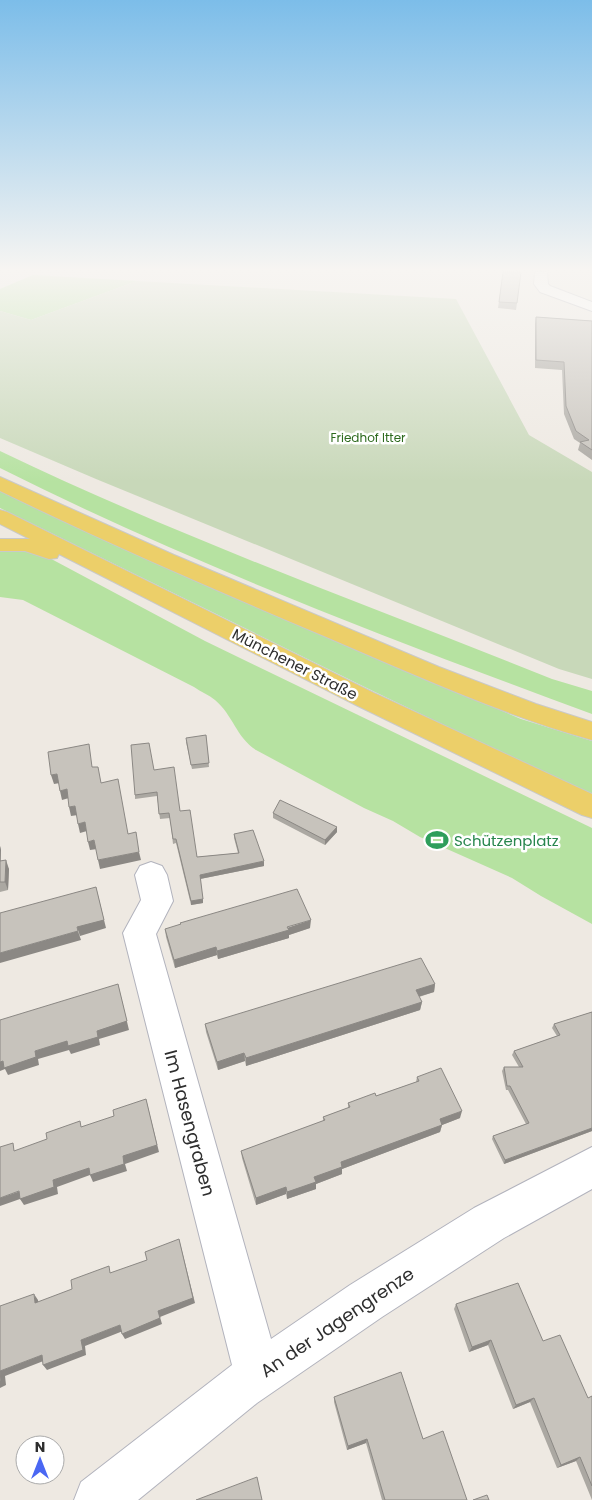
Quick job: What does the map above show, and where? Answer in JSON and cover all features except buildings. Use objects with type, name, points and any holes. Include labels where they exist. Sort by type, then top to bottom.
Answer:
[{"type":"main road","points":[[0,483],[96,529],[415,666],[526,709],[592,731]]},
{"type":"main road","name":"Münchener Straße","points":[[0,516],[365,699],[592,807]]},
{"type":"main road","points":[[0,545],[27,545],[68,561],[99,566]]},
{"type":"street","name":"Im Hasengraben","points":[[151,875],[157,901],[139,933],[258,1375]]},
{"type":"street","name":"An der Jagengrenze","points":[[99,1500],[258,1375],[431,1259],[489,1223],[592,1167]]},
{"type":"green space","name":"Friedhof Itter","points":[[0,342],[479,342],[529,435],[592,472],[592,679],[559,669],[0,438]]},
{"type":"green space","points":[[0,451],[136,513],[274,570],[552,679],[592,691],[592,714],[367,629],[145,537],[0,468]]},
{"type":"green space","points":[[0,490],[110,543],[244,602],[521,719],[592,741],[592,796],[0,508]]},
{"type":"green space","points":[[21,549],[42,554],[205,641],[592,828],[592,924],[512,878],[420,837],[256,750],[244,739],[221,706],[213,698],[194,687],[23,600],[0,597],[0,550]]},
{"type":"place","name":"Schützenplatz","points":[[437,840]]}]
